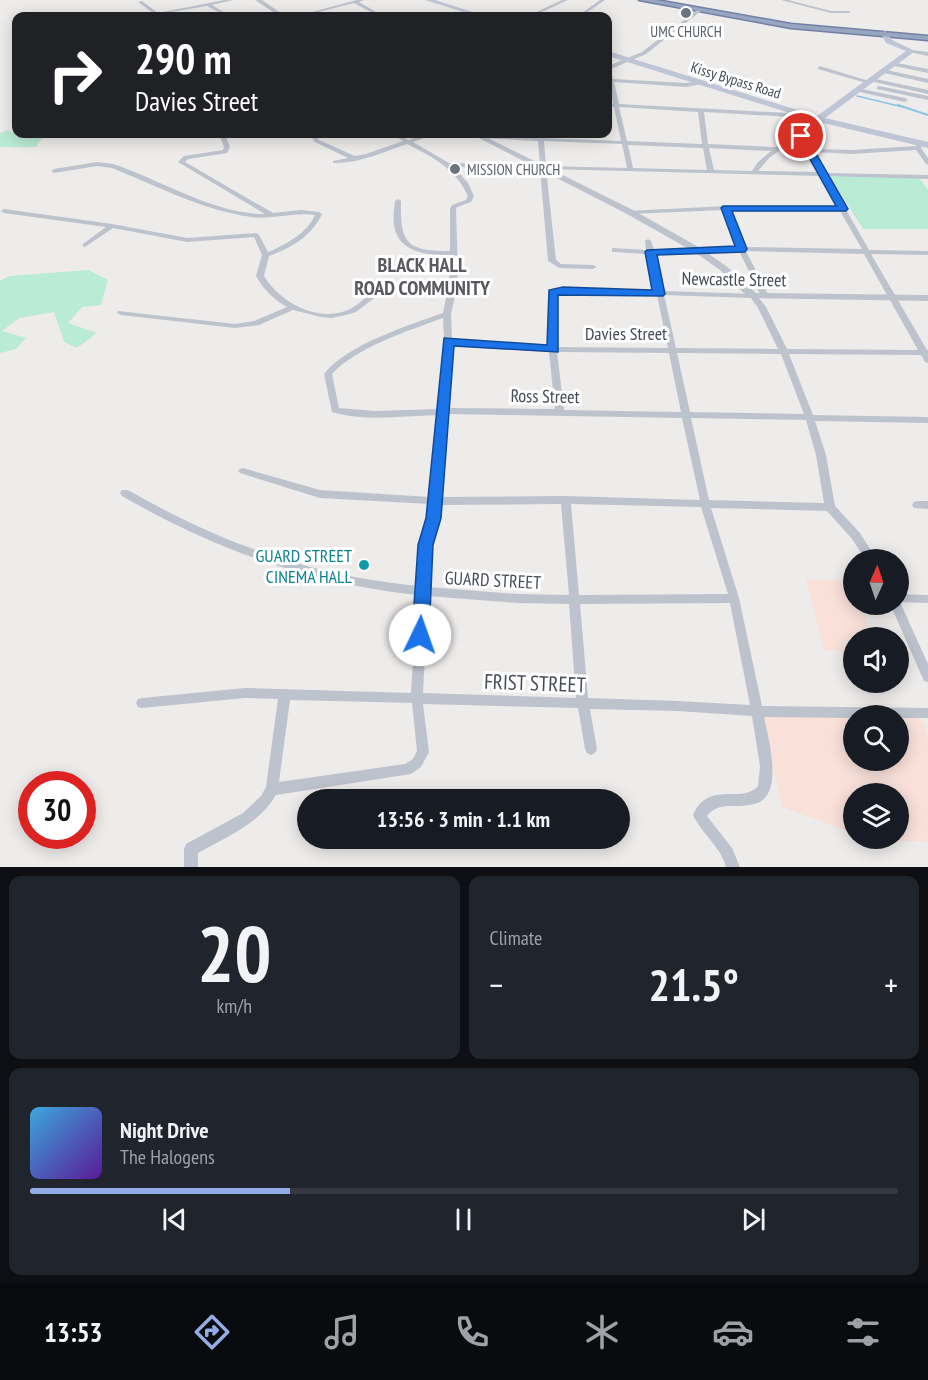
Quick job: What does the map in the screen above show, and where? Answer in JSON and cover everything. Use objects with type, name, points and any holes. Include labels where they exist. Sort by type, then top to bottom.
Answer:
[{"type":"highway","points":[[644,0],[791,26],[928,36]]},
{"type":"highway","points":[[656,0],[750,18],[886,34]]},
{"type":"main road","points":[[428,0],[468,12]]},
{"type":"main road","points":[[886,34],[889,41],[911,51]]},
{"type":"main road","points":[[819,119],[911,51]]},
{"type":"main road","name":"Kissy Bypass Road","points":[[612,55],[808,116],[922,146]]},
{"type":"street","points":[[193,0],[194,6]]},
{"type":"street","points":[[182,12],[194,6],[231,0]]},
{"type":"street","points":[[258,0],[276,12]]},
{"type":"street","points":[[321,12],[362,0]]},
{"type":"street","points":[[539,12],[566,0]]},
{"type":"street","points":[[586,12],[603,0]]},
{"type":"street","points":[[783,0],[831,12],[849,12]]},
{"type":"street","points":[[140,2],[155,12]]},
{"type":"street","points":[[355,2],[374,12]]},
{"type":"street","points":[[207,4],[221,12]]},
{"type":"street","points":[[612,67],[628,61],[654,46],[699,11]]},
{"type":"street","points":[[911,51],[928,54]]},
{"type":"street","points":[[892,64],[928,71]]},
{"type":"street","points":[[820,68],[869,81],[928,92]]},
{"type":"street","points":[[882,71],[928,81]]},
{"type":"street","points":[[612,80],[691,86],[700,83]]},
{"type":"street","points":[[879,88],[928,98]]},
{"type":"street","points":[[857,90],[905,100]]},
{"type":"street","points":[[612,91],[630,170]]},
{"type":"street","points":[[612,106],[808,116]]},
{"type":"street","points":[[701,110],[711,172]]},
{"type":"street","points":[[754,172],[777,149],[801,136],[819,119]]},
{"type":"street","points":[[801,136],[927,355]]},
{"type":"street","points":[[224,138],[227,147],[225,152],[186,157],[181,162],[270,214]]},
{"type":"street","points":[[315,138],[356,159]]},
{"type":"street","points":[[272,789],[413,767],[423,752],[417,699],[425,545],[433,518],[448,340],[447,314],[453,291],[453,209],[454,206],[471,200],[464,182],[450,165],[401,138]]},
{"type":"street","points":[[335,162],[356,159],[418,138]]},
{"type":"street","points":[[484,138],[630,212],[699,251],[723,268],[753,296],[762,307],[783,350],[809,416],[821,455],[830,507],[865,549]]},
{"type":"street","points":[[541,138],[552,261],[559,266],[593,267]]},
{"type":"street","points":[[569,138],[863,152],[922,146],[928,163]]},
{"type":"street","points":[[54,171],[97,164],[114,166],[220,207],[252,215],[296,211],[320,215],[297,240],[281,250],[266,255]]},
{"type":"street","points":[[450,165],[928,177]]},
{"type":"street","points":[[398,201],[399,231],[412,247],[420,251],[454,253]]},
{"type":"street","points":[[630,212],[726,208],[843,209]]},
{"type":"street","points":[[726,208],[741,249],[765,296]]},
{"type":"street","points":[[4,211],[112,225],[187,240],[254,234],[266,255],[260,276],[271,292],[294,307],[318,315],[346,313],[380,290],[398,288],[453,291]]},
{"type":"street","points":[[86,245],[112,225]]},
{"type":"street","points":[[648,241],[705,502],[734,598],[758,711],[766,779],[763,790],[759,795],[748,799],[711,801],[704,806],[700,815],[705,826],[731,855],[733,867]]},
{"type":"street","points":[[615,250],[651,252],[741,249],[928,253]]},
{"type":"street","name":"Newcastle Street","points":[[560,412],[553,350],[553,292],[563,290],[659,294],[928,298]]},
{"type":"street","points":[[121,313],[235,326],[256,323],[294,307]]},
{"type":"street","name":"Ross Street","points":[[447,314],[341,360],[328,374],[338,412],[358,414],[442,411],[560,412],[928,420]]},
{"type":"street","name":"Davies Street","points":[[448,340],[464,344],[553,350],[783,350],[927,355]]},
{"type":"street","points":[[243,471],[320,494],[434,501],[705,502],[830,507]]},
{"type":"street","name":"GUARD STREET","points":[[125,493],[164,516],[216,540],[304,570],[423,592],[574,601],[734,598]]},
{"type":"street","points":[[566,500],[583,705],[591,749]]},
{"type":"street","points":[[909,598],[928,599]]},
{"type":"street","points":[[900,615],[928,676]]},
{"type":"street","name":"FRIST STREET","points":[[142,703],[245,693],[583,705],[678,706],[758,711],[928,713]]},
{"type":"street","points":[[191,867],[191,849],[260,810],[272,789],[285,694]]},
{"type":"shaded area","points":[[806,579],[842,581],[843,615],[865,615],[868,627],[843,627],[843,651],[824,650]]},
{"type":"shaded area","points":[[762,714],[843,716],[843,771],[909,771],[909,718],[921,718],[928,736],[928,842],[909,841],[909,783],[843,783],[843,829],[782,807]]},
{"type":"green space","points":[[7,130],[12,132],[12,138],[42,138],[36,147],[0,147],[0,133]]},
{"type":"green space","points":[[828,173],[918,176],[928,190],[928,229],[863,229]]},
{"type":"green space","points":[[88,270],[108,280],[101,305],[82,307],[68,323],[97,333],[77,348],[64,342],[54,312],[19,318],[2,331],[26,338],[16,349],[0,353],[0,281],[9,276]]},
{"type":"waterway","points":[[857,96],[903,107]]},
{"type":"waterway","points":[[898,105],[928,115]]},
{"type":"place","name":"UMC CHURCH","points":[[686,13]]},
{"type":"place","name":"MISSION CHURCH","points":[[455,169]]},
{"type":"place","name":"GUARD STREET CINEMA HALL","points":[[364,565]]},
{"type":"district","name":"BLACK HALL ROAD COMMUNITY","points":[[422,276]]},
{"type":"route","points":[[420,635],[425,545],[433,518],[448,340],[464,344],[553,350],[553,292],[563,290],[659,294],[651,252],[741,249],[726,208],[843,209],[801,136]]}]
